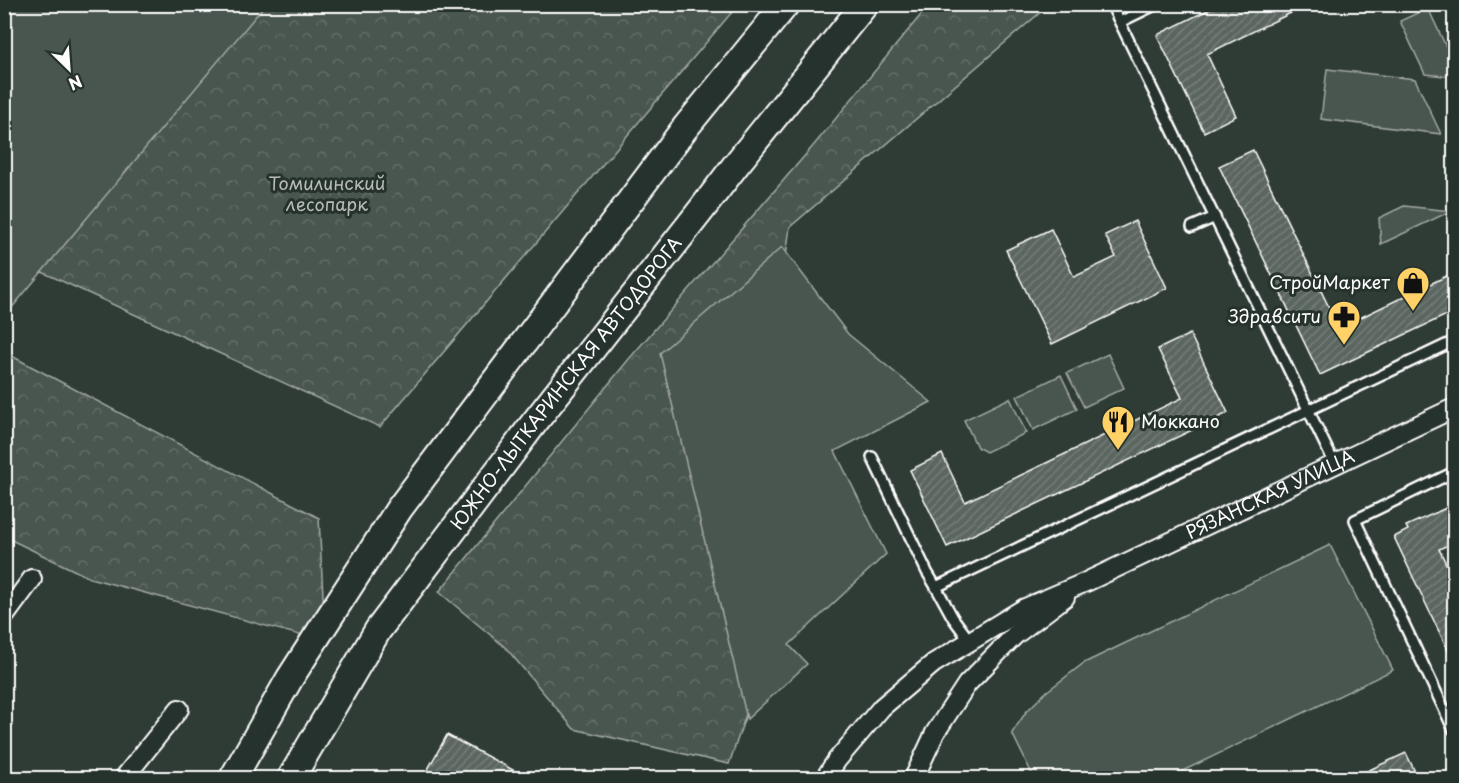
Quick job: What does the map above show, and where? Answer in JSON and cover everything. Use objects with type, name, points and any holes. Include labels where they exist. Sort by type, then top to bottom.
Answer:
[{"type":"main road","points":[[233,778],[290,678],[399,508],[685,128],[786,4]]},
{"type":"main road","name":"ЮЖНО-ЛЫТКАРИНСКАЯ АВТОДОРОГА","points":[[291,778],[378,630],[534,423],[735,166],[866,4]]},
{"type":"street","name":"РЯЗАНСКАЯ УЛИЦА","points":[[825,778],[837,760],[882,707],[934,663],[1025,608],[1086,582],[1455,408]]},
{"type":"street","points":[[4,617],[32,579]]},
{"type":"street","name":"РЯЗАНСКАЯ УЛИЦА","points":[[914,778],[935,733],[967,684],[1016,636],[1086,582]]},
{"type":"street","points":[[124,778],[179,709]]},
{"type":"lane","points":[[1112,4],[1335,465]]},
{"type":"lane","points":[[1120,22],[1157,4]]},
{"type":"lane","points":[[1192,227],[1215,217]]},
{"type":"lane","points":[[936,587],[1455,341]]},
{"type":"lane","points":[[872,457],[927,572],[949,611],[970,641]]},
{"type":"lane","points":[[1455,472],[1355,520],[1455,730]]},
{"type":"green space","points":[[4,5],[265,5],[5,316]]},
{"type":"green space","name":"Томилинский лесопарк","points":[[5,5],[738,5],[380,427],[5,255]]},
{"type":"green space","points":[[929,5],[1049,5],[790,227],[773,352],[769,647],[729,764],[574,729],[506,648],[439,592],[629,359],[814,145]]},
{"type":"green space","points":[[1428,8],[1454,64],[1454,77],[1425,74],[1400,21]]},
{"type":"green space","points":[[1327,69],[1415,79],[1441,134],[1321,119]]},
{"type":"green space","points":[[1404,206],[1451,211],[1381,244],[1379,218]]},
{"type":"green space","points":[[782,247],[848,334],[931,402],[835,451],[886,554],[789,645],[807,664],[747,719],[660,353]]},
{"type":"green space","points":[[4,352],[319,518],[324,615],[307,637],[90,578],[5,537]]},
{"type":"green space","points":[[1108,354],[1124,388],[1084,407],[1067,373]]},
{"type":"green space","points":[[1061,375],[1077,409],[1033,430],[1017,396]]},
{"type":"green space","points":[[1010,398],[1026,433],[986,452],[977,447],[964,420]]},
{"type":"green space","points":[[1330,545],[1393,670],[1168,778],[1034,778],[1012,733],[1026,712],[1046,692],[1084,663]]},
{"type":"building","points":[[1220,4],[1309,4],[1207,54],[1236,116],[1204,132],[1157,35]]},
{"type":"building","points":[[1253,150],[1339,328],[1455,272],[1455,311],[1320,375],[1219,166]]},
{"type":"building","points":[[1135,221],[1167,288],[1052,344],[1006,250],[1051,229],[1074,277],[1116,257],[1105,235]]},
{"type":"building","points":[[1190,334],[1228,413],[947,547],[910,470],[942,454],[965,502],[1182,398],[1158,349]]},
{"type":"building","points":[[1455,504],[1455,542],[1439,549],[1455,582],[1455,665],[1394,537],[1408,530],[1406,526]]},
{"type":"building","points":[[447,735],[528,778],[423,778]]},
{"type":"building","points":[[1406,753],[1418,778],[1352,778]]},
{"type":"place","name":"СтройМаркет","points":[[1413,312]]},
{"type":"place","name":"Здравсити","points":[[1344,346]]},
{"type":"place","name":"Моккано","points":[[1118,451]]}]
